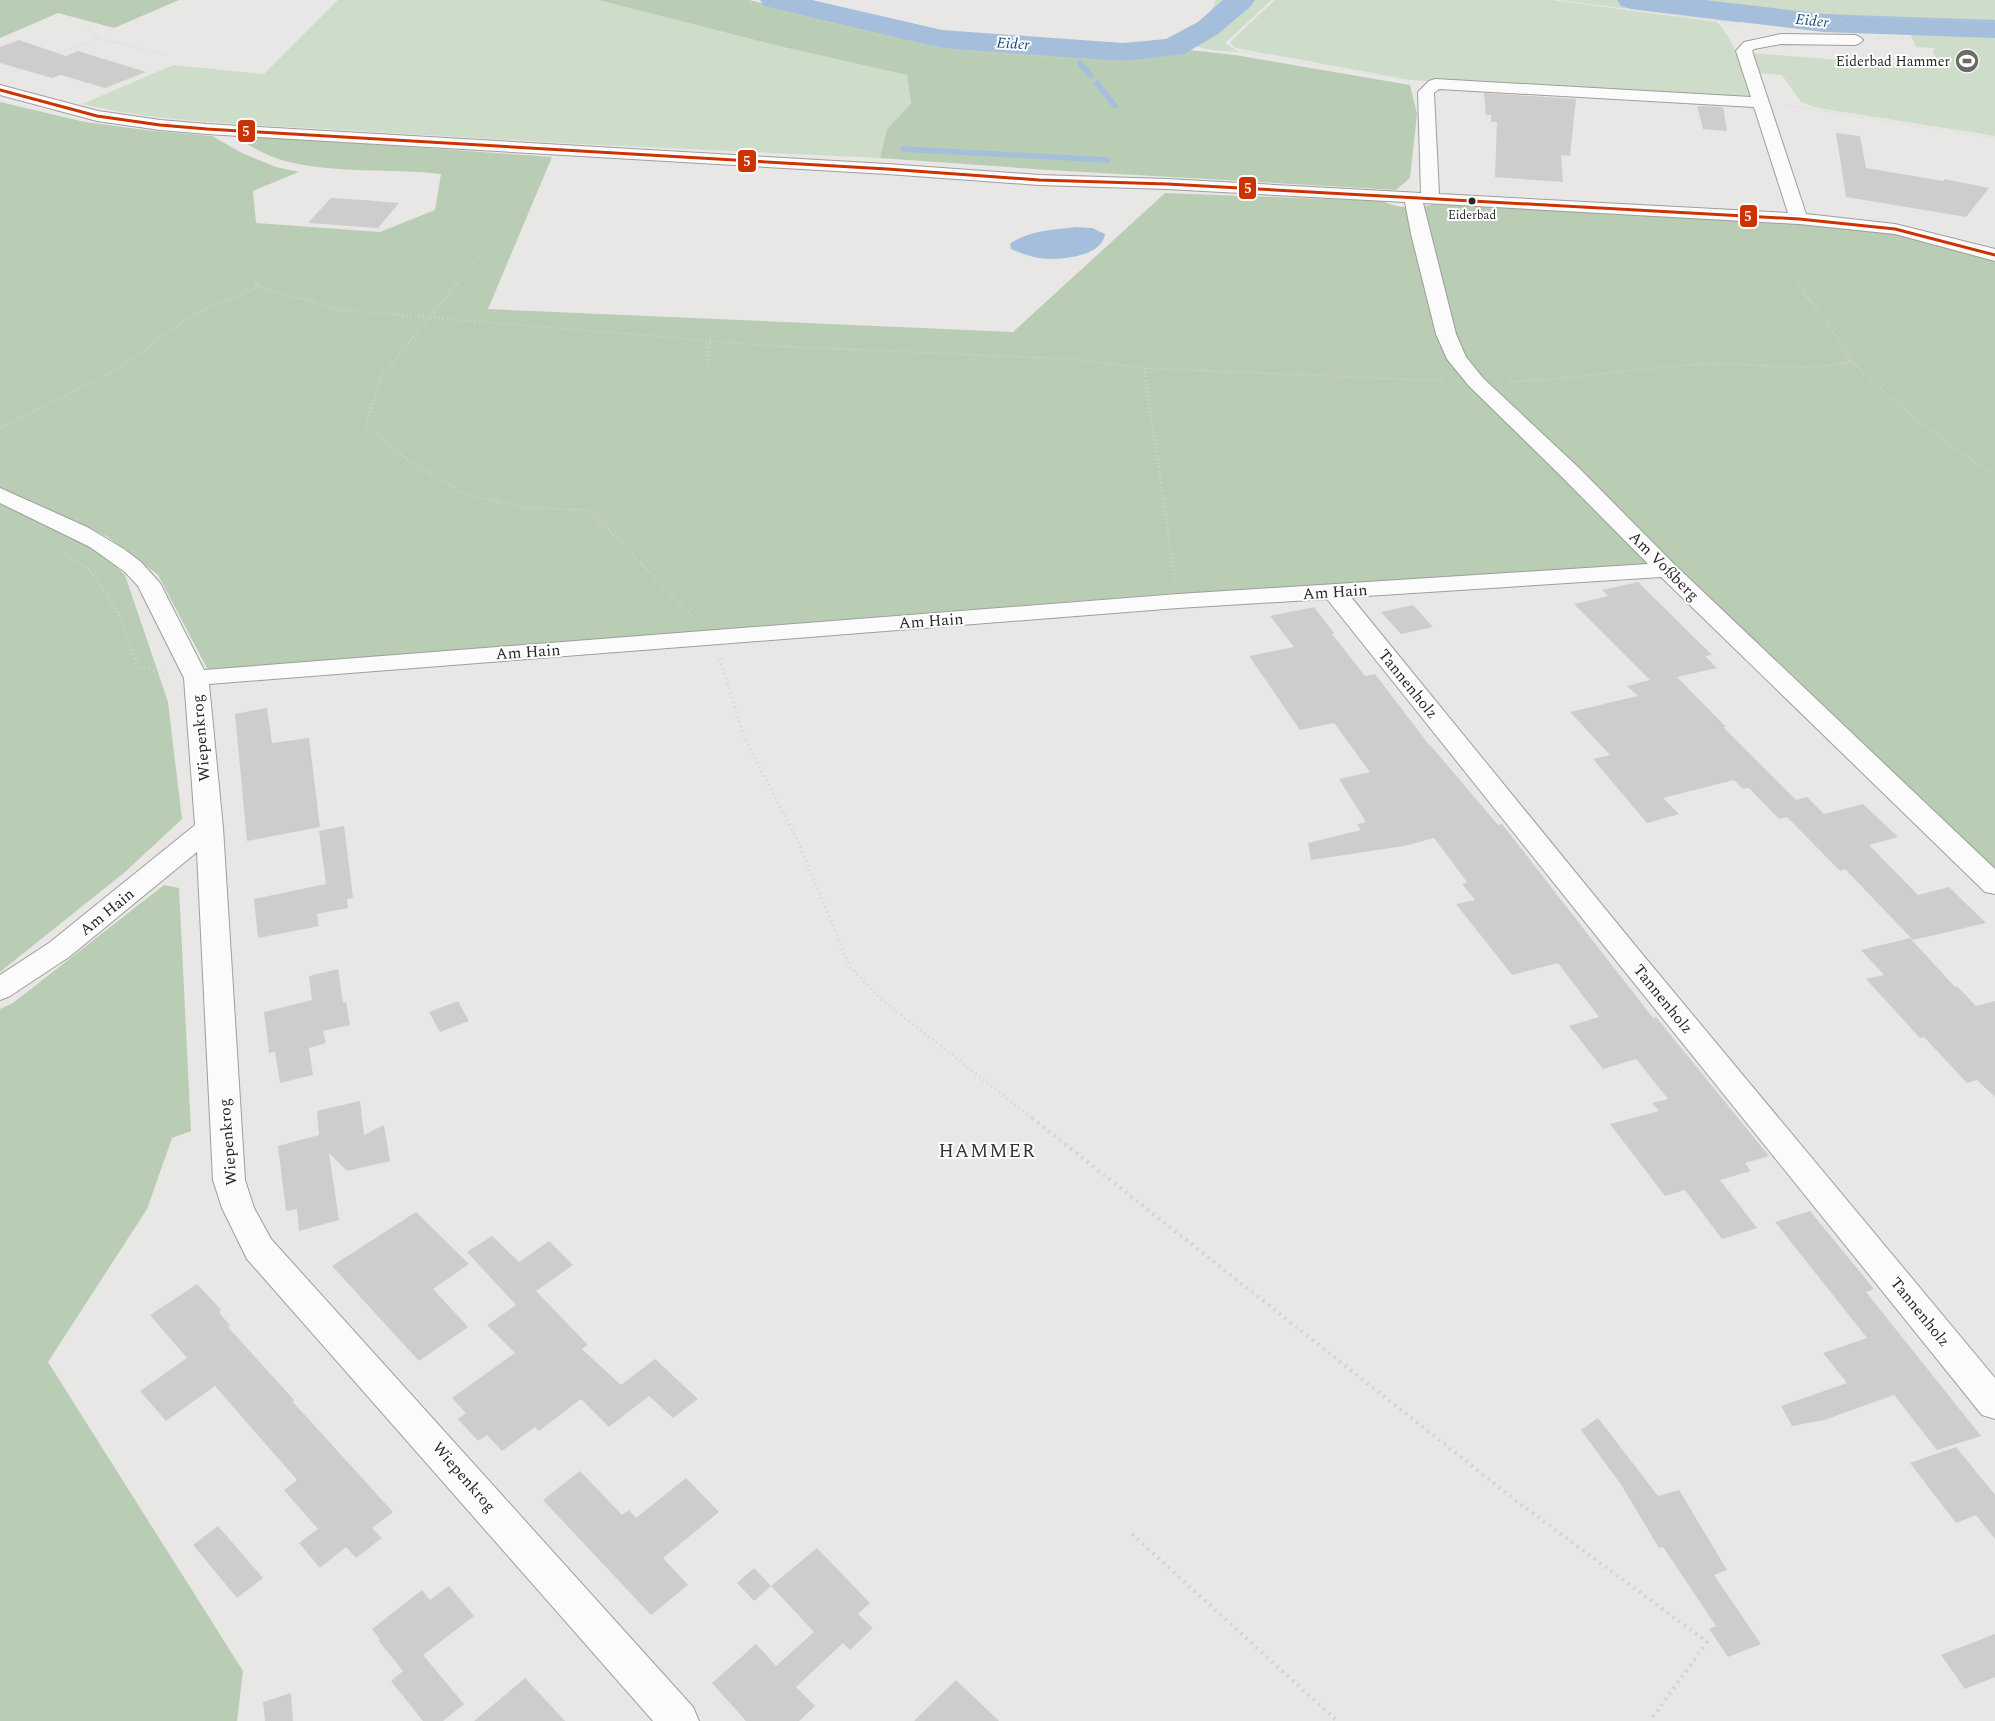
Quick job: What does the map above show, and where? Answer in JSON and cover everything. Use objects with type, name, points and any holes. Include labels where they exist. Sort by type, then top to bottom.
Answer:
[{"type":"street","points":[[1799,220],[1744,51],[1749,45],[1761,41],[1781,39],[1855,40]]},
{"type":"street","points":[[1432,85],[1456,84],[1762,103]]},
{"type":"street","name":"Am Voßberg","points":[[1432,85],[1426,92],[1421,198],[1424,252],[1446,334],[1457,358],[1476,382],[1570,472],[1666,570],[1995,885]]},
{"type":"street","points":[[0,90],[97,116],[212,130],[887,168],[1039,180],[1167,184],[1799,220],[1895,229],[1995,255]]},
{"type":"street","name":"Wiepenkrog","points":[[0,495],[101,543],[138,571],[148,583],[196,678],[208,828],[229,1180],[238,1208],[259,1249],[313,1307],[679,1721]]},
{"type":"street","name":"Am Hain","points":[[196,678],[1178,601],[1666,570]]},
{"type":"street","name":"Tannenholz","points":[[1334,592],[1628,956],[1995,1404]]},
{"type":"street","name":"Am Hain","points":[[0,989],[59,950],[208,828]]},
{"type":"path","points":[[58,0],[99,38],[166,56]]},
{"type":"path","points":[[736,0],[909,42],[962,51],[1098,61],[1146,62],[1212,50],[1239,52],[1432,85]]},
{"type":"path","points":[[1212,50],[1224,43],[1271,0]]},
{"type":"path","points":[[1560,0],[1724,22],[1761,41]]},
{"type":"path","points":[[1838,16],[1995,22]]},
{"type":"path","points":[[1855,40],[1911,37],[1935,39],[1995,52]]},
{"type":"path","points":[[9,73],[99,38]]},
{"type":"path","points":[[887,168],[904,134],[912,125],[927,118],[1056,90],[1125,71],[1146,62]]},
{"type":"path","points":[[1762,103],[1995,138]]},
{"type":"path","points":[[160,125],[199,172],[226,219],[258,286]]},
{"type":"path","points":[[554,165],[381,377],[366,426],[405,458],[466,495],[526,508],[589,510],[714,638],[744,738],[797,839],[850,968],[888,1005],[1484,1476],[1707,1642],[1650,1721]]},
{"type":"path","points":[[1708,215],[1722,222],[1787,271],[1826,320],[1851,361],[1875,386],[1940,439],[1995,475]]},
{"type":"path","points":[[0,428],[120,368],[188,318],[258,286],[341,310],[432,316],[773,346],[1069,359],[1144,368],[1476,382],[1578,378],[1709,364],[1810,367],[1836,366],[1851,361]]},
{"type":"path","points":[[708,364],[710,341]]},
{"type":"path","points":[[1144,368],[1178,601]]},
{"type":"path","points":[[59,551],[91,571],[118,614],[138,668],[196,678]]},
{"type":"path","points":[[1132,1534],[1337,1721]]},
{"type":"green space","points":[[0,0],[179,0],[114,28],[58,13],[0,38]]},
{"type":"green space","points":[[338,0],[598,0],[783,47],[907,75],[911,105],[887,129],[880,158],[579,144],[219,123],[133,114],[82,104],[173,65],[264,74]]},
{"type":"green space","points":[[598,0],[749,0],[913,40],[964,48],[1122,56],[1159,55],[1189,50],[1235,55],[1410,85],[1417,114],[1410,178],[1396,190],[1049,170],[880,158],[887,129],[911,104],[907,75],[783,47]]},
{"type":"green space","points":[[1216,0],[1271,0],[1225,43],[1239,52],[1212,50],[1166,40],[1207,23]]},
{"type":"green space","points":[[1275,0],[1552,0],[1717,22],[1734,47],[1750,96],[1671,95],[1412,80],[1235,48],[1230,42]]},
{"type":"green space","points":[[1560,0],[1995,0],[1995,21],[1840,17],[1743,10],[1739,23]]},
{"type":"green space","points":[[1908,30],[1995,35],[1995,136],[1818,108],[1801,102],[1782,75],[1757,73],[1753,53],[1941,68],[1933,52],[1934,48],[1916,47]]},
{"type":"green space","points":[[0,102],[85,122],[212,136],[242,153],[276,167],[299,172],[253,191],[256,223],[380,232],[435,210],[441,174],[324,168],[304,165],[271,156],[230,134],[552,157],[488,309],[1013,332],[1165,193],[1382,201],[1395,206],[1408,207],[1434,204],[1797,223],[1892,233],[1995,260],[1995,868],[1673,565],[1167,594],[208,670],[158,575],[108,537],[0,487]]},
{"type":"green space","points":[[0,501],[92,545],[125,575],[168,702],[182,819],[125,872],[0,972]]},
{"type":"green space","points":[[164,885],[179,888],[191,1131],[172,1138],[147,1209],[48,1362],[243,1671],[237,1721],[0,1721],[0,1009],[13,1003]]},
{"type":"water","points":[[1076,227],[1092,228],[1105,234],[1103,241],[1091,251],[1065,258],[1039,258],[1011,249],[1010,244],[1033,233]]},
{"type":"building","points":[[19,40],[66,56],[78,51],[146,72],[105,88],[61,75],[52,78],[0,63],[0,47]]},
{"type":"building","points":[[1484,93],[1576,99],[1570,156],[1561,155],[1563,182],[1495,177],[1497,122],[1491,122],[1491,115],[1486,115]]},
{"type":"building","points":[[1697,106],[1723,107],[1727,131],[1703,129]]},
{"type":"building","points":[[1836,133],[1860,136],[1866,168],[1943,181],[1944,179],[1989,188],[1966,217],[1846,197]]},
{"type":"building","points":[[331,198],[399,203],[378,228],[308,223]]},
{"type":"building","points":[[1638,582],[1712,655],[1705,656],[1717,668],[1677,677],[1726,727],[1723,727],[1796,800],[1807,797],[1824,814],[1863,804],[1898,837],[1869,845],[1918,895],[1949,887],[1986,923],[1913,940],[1845,869],[1840,871],[1787,817],[1779,819],[1749,788],[1743,789],[1734,780],[1663,798],[1679,814],[1647,823],[1593,759],[1610,755],[1570,712],[1638,696],[1627,686],[1650,680],[1574,604],[1608,596],[1602,590]]},
{"type":"building","points":[[1413,605],[1433,627],[1401,634],[1381,612]]},
{"type":"building","points":[[1314,607],[1334,633],[1332,634],[1365,676],[1375,674],[1430,746],[1498,825],[1502,824],[1653,1018],[1656,1017],[1769,1156],[1745,1163],[1751,1171],[1720,1180],[1757,1228],[1722,1239],[1685,1190],[1665,1196],[1610,1124],[1659,1111],[1652,1103],[1668,1099],[1636,1059],[1603,1069],[1569,1026],[1599,1017],[1558,963],[1512,975],[1456,904],[1475,900],[1462,884],[1467,882],[1434,838],[1404,846],[1311,860],[1308,843],[1361,830],[1357,824],[1366,822],[1339,779],[1370,772],[1334,723],[1300,730],[1249,656],[1294,647],[1270,616]]},
{"type":"building","points":[[267,708],[272,743],[309,738],[320,827],[247,841],[235,714]]},
{"type":"building","points":[[344,826],[353,898],[347,899],[348,908],[317,914],[319,926],[258,938],[254,899],[326,884],[319,831]]},
{"type":"building","points":[[1910,938],[1955,987],[1957,986],[1976,1006],[1995,1001],[1995,1097],[1977,1080],[1967,1083],[1924,1037],[1920,1038],[1866,979],[1884,975],[1861,950]]},
{"type":"building","points":[[338,969],[343,1003],[346,1002],[350,1025],[323,1031],[326,1043],[309,1048],[313,1075],[280,1083],[275,1052],[269,1053],[264,1012],[312,1000],[309,976]]},
{"type":"building","points":[[458,1001],[469,1021],[440,1032],[429,1012]]},
{"type":"building","points":[[360,1101],[364,1135],[384,1125],[390,1161],[347,1171],[329,1153],[339,1220],[299,1231],[297,1209],[286,1211],[278,1146],[319,1135],[317,1111]]},
{"type":"building","points":[[1810,1211],[1874,1289],[1866,1292],[1981,1436],[1937,1450],[1894,1395],[1824,1420],[1792,1426],[1781,1406],[1847,1383],[1823,1353],[1867,1338],[1775,1222]]},
{"type":"building","points":[[416,1212],[469,1264],[433,1289],[468,1327],[419,1361],[332,1266]]},
{"type":"building","points":[[492,1236],[519,1262],[549,1241],[573,1265],[536,1291],[588,1345],[582,1349],[621,1385],[655,1359],[698,1399],[673,1418],[649,1396],[609,1427],[581,1399],[539,1431],[535,1427],[502,1451],[487,1435],[478,1441],[458,1419],[466,1413],[452,1398],[515,1353],[487,1325],[516,1305],[467,1252]]},
{"type":"building","points":[[197,1284],[221,1310],[219,1312],[230,1326],[228,1327],[393,1512],[372,1528],[382,1538],[356,1558],[346,1547],[320,1568],[299,1543],[318,1529],[284,1490],[297,1480],[215,1386],[166,1421],[140,1391],[187,1358],[150,1315]]},
{"type":"building","points":[[1598,1418],[1658,1496],[1679,1490],[1727,1570],[1714,1575],[1761,1644],[1728,1657],[1709,1629],[1716,1626],[1663,1547],[1659,1548],[1622,1486],[1581,1430]]},
{"type":"building","points":[[1956,1447],[1995,1495],[1995,1539],[1976,1515],[1956,1523],[1910,1463]]},
{"type":"building","points":[[580,1471],[622,1515],[629,1510],[636,1518],[686,1478],[719,1512],[663,1558],[688,1585],[651,1615],[543,1500]]},
{"type":"building","points":[[218,1526],[263,1578],[237,1598],[193,1545]]},
{"type":"building","points":[[817,1548],[870,1603],[858,1614],[873,1628],[850,1650],[843,1643],[796,1687],[815,1706],[799,1721],[746,1721],[712,1683],[756,1644],[776,1666],[814,1632],[771,1586]]},
{"type":"building","points":[[754,1568],[771,1586],[754,1601],[737,1583]]},
{"type":"building","points":[[449,1586],[474,1616],[423,1655],[464,1704],[443,1721],[423,1721],[391,1681],[403,1671],[378,1640],[380,1639],[372,1629],[422,1590],[430,1600]]},
{"type":"building","points":[[1995,1634],[1995,1677],[1965,1689],[1941,1655]]},
{"type":"building","points":[[525,1678],[565,1721],[474,1721]]},
{"type":"building","points":[[956,1680],[999,1721],[914,1721]]},
{"type":"building","points":[[291,1693],[293,1721],[265,1721],[263,1702]]},
{"type":"waterway","name":"Eider","points":[[774,0],[942,39],[1123,52],[1173,48],[1208,28],[1241,0]]},
{"type":"waterway","name":"Eider","points":[[1631,0],[1824,23],[1995,29]]},
{"type":"waterway","name":"Eider","points":[[1064,49],[1071,55]]},
{"type":"waterway","points":[[1080,63],[1091,76]]},
{"type":"waterway","points":[[1097,83],[1115,106]]},
{"type":"waterway","points":[[903,149],[1107,160]]},
{"type":"transit line","name":"5","points":[[0,90],[97,116],[160,125],[207,129],[887,169],[1039,180],[1167,184],[1799,219],[1895,229],[1995,255]]},
{"type":"place","name":"Eiderbad Hammer","points":[[1967,61]]},
{"type":"place","name":"Eiderbad","points":[[1472,201]]},
{"type":"district","name":"HAMMER","points":[[987,1151]]}]
